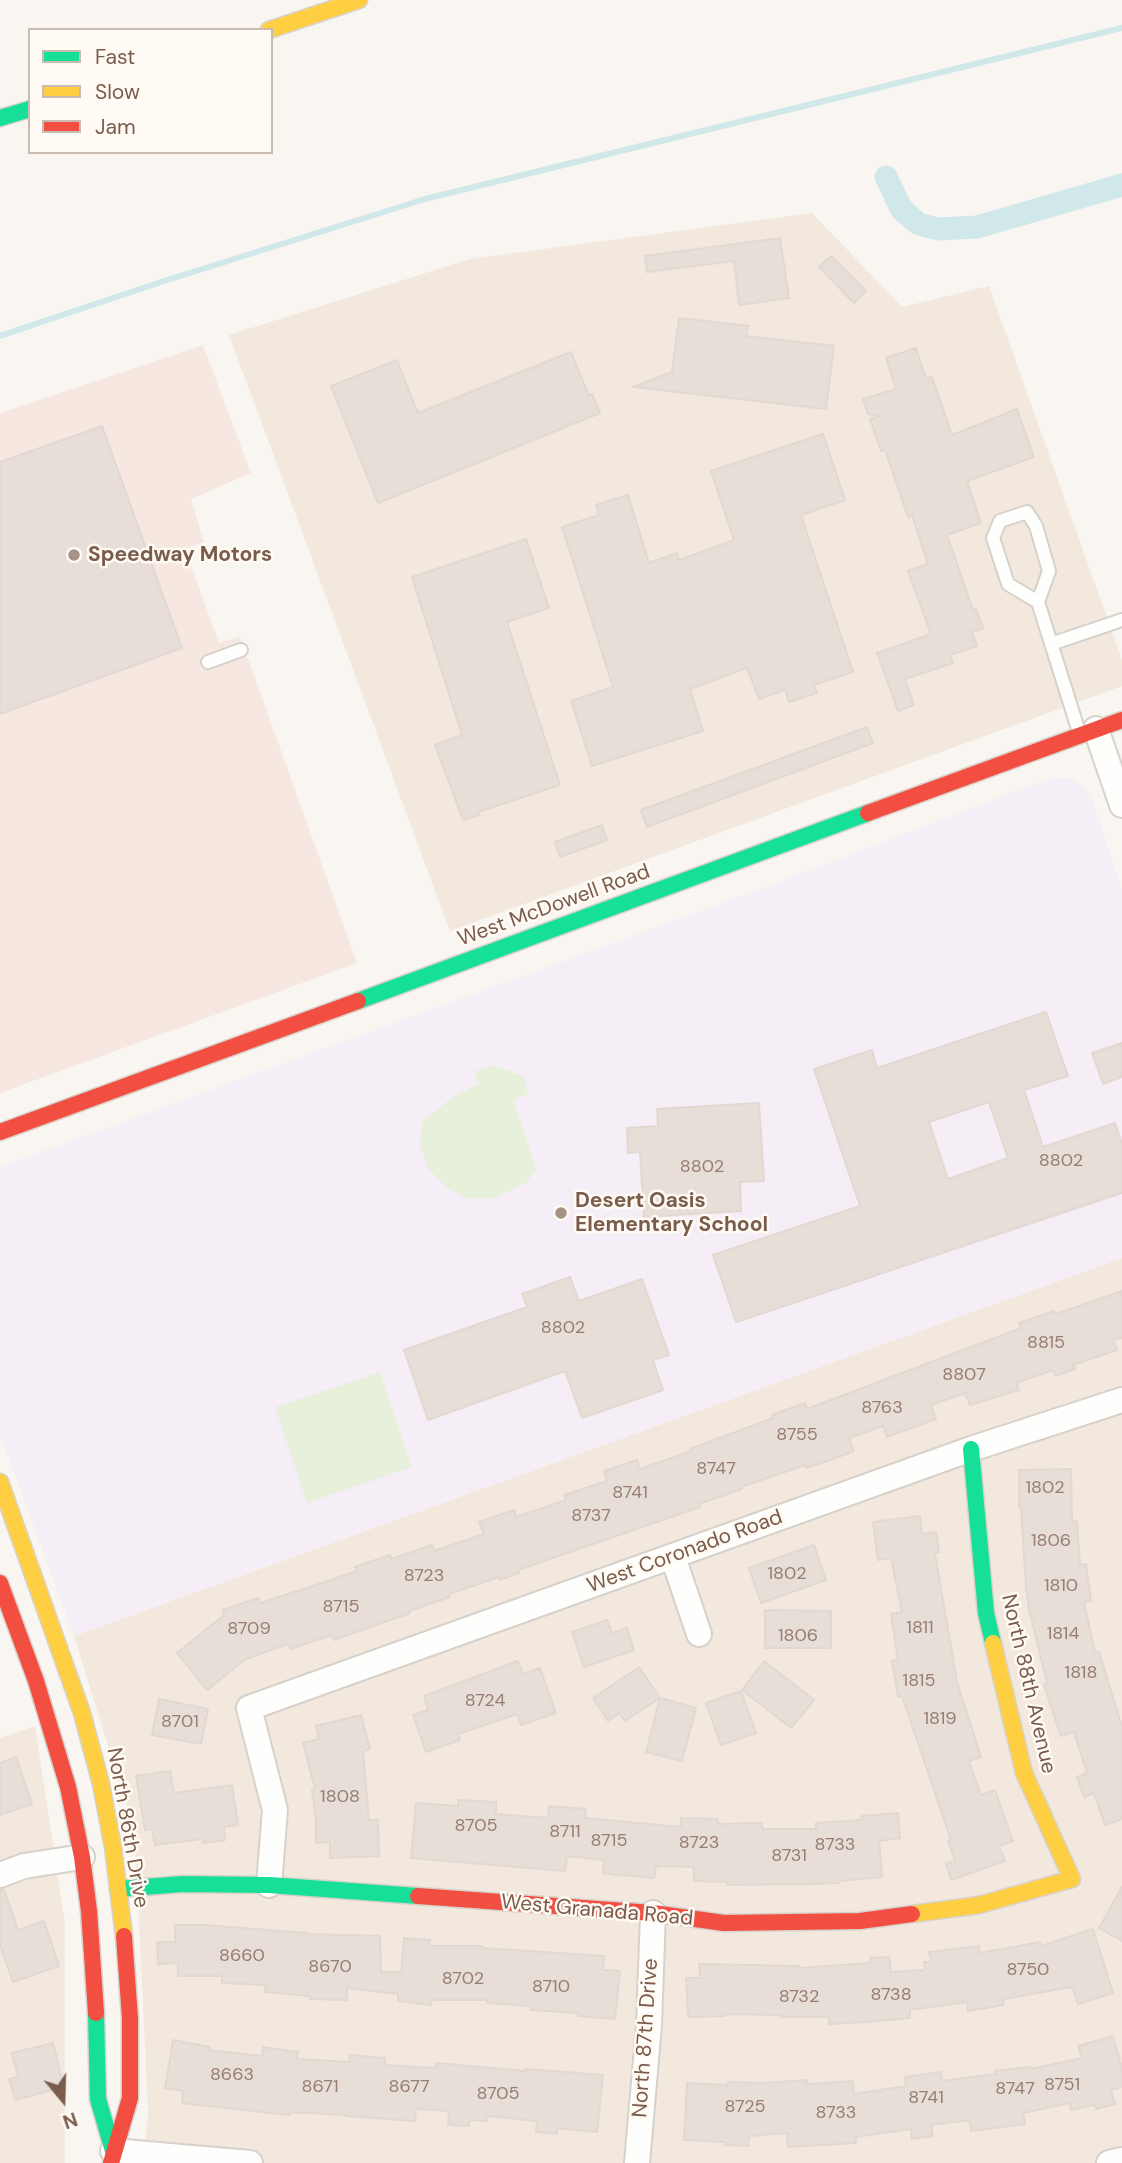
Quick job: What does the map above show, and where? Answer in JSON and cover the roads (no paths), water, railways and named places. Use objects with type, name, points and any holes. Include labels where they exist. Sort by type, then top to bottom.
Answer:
[{"type":"main road","points":[[273,29],[359,0]]},
{"type":"main road","points":[[0,118],[28,109]]},
{"type":"main road","name":"West McDowell Road","points":[[0,1132],[1122,720]]},
{"type":"main road","name":"North 88th Avenue","points":[[971,1449],[986,1613],[1024,1773],[1072,1879]]},
{"type":"main road","name":"North 86th Drive","points":[[0,1482],[82,1713],[68,1787],[82,1857],[89,1911],[95,1981],[97,2099],[112,2157]]},
{"type":"main road","name":"North 86th Drive","points":[[0,1583],[36,1681],[106,1809],[125,1940],[130,2018],[130,2098],[112,2157]]},
{"type":"main road","name":"West Granada Road","points":[[118,1889],[183,1884],[269,1885],[653,1913],[724,1923],[860,1921],[979,1905],[1072,1879]]},
{"type":"street","points":[[1088,732],[1122,804]]},
{"type":"street","name":"West Coronado Road","points":[[269,1885],[275,1810],[248,1708],[971,1449],[1122,1400]]},
{"type":"street","points":[[673,1557],[699,1634]]},
{"type":"street","points":[[0,1875],[24,1866],[82,1857]]},
{"type":"street","name":"North 87th Drive","points":[[637,2163],[649,2025],[653,1913]]},
{"type":"street","points":[[112,2157],[250,2163]]},
{"type":"street","points":[[1109,2163],[1122,2160]]},
{"type":"lane","points":[[1038,603],[1008,584],[993,538],[1000,521],[1027,512],[1036,526],[1049,570],[1038,603],[1051,644],[1088,732]]},
{"type":"lane","points":[[1051,644],[1122,620]]},
{"type":"lane","points":[[208,662],[241,650]]},
{"type":"waterway","points":[[0,336],[425,199],[1122,28]]},
{"type":"waterway","points":[[886,177],[902,210],[919,224],[938,229],[977,227],[1122,185]]},
{"type":"place","name":"Speedway Motors","points":[[74,555]]},
{"type":"place","name":"Desert Oasis Elementary School","points":[[561,1213]]}]
